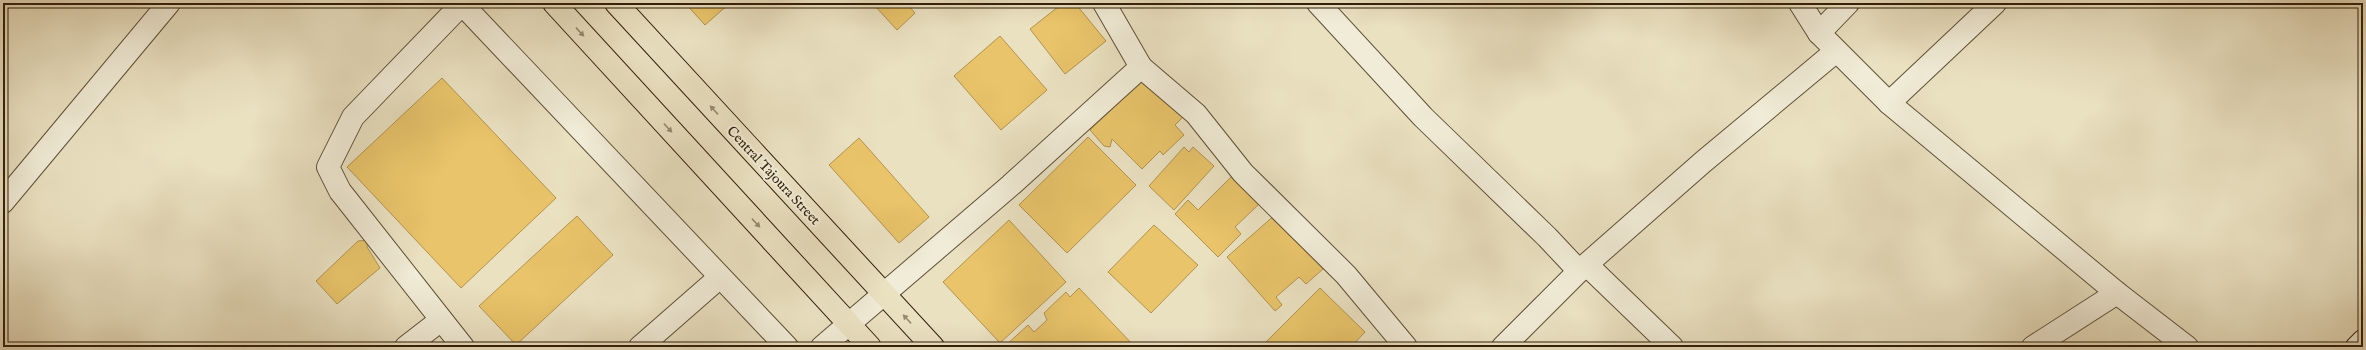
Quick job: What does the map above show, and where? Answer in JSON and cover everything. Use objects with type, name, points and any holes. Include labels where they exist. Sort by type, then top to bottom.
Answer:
[{"type":"main road","points":[[554,3],[870,347]]},
{"type":"main road","name":"Central Tajoura Street","points":[[616,3],[933,347]]},
{"type":"street","points":[[3,202],[169,3]]},
{"type":"street","points":[[463,347],[340,191],[328,167],[353,117],[462,3],[787,347]]},
{"type":"street","points":[[1104,3],[1141,67],[1196,114],[1243,173],[1346,275],[1406,347]]},
{"type":"street","points":[[1318,3],[1423,117],[1547,237],[1672,347]]},
{"type":"street","points":[[1800,3],[1818,33],[1835,52],[1889,103],[2117,293],[2187,347]]},
{"type":"street","points":[[1818,33],[1848,3]]},
{"type":"street","points":[[1889,103],[1996,3]]},
{"type":"street","points":[[1503,347],[1583,268],[1703,162],[1835,52]]},
{"type":"street","points":[[822,347],[850,325],[884,294],[1012,185],[1141,67]]},
{"type":"street","points":[[640,347],[720,277]]},
{"type":"street","points":[[2033,347],[2117,293]]},
{"type":"street","points":[[406,347],[441,320]]},
{"type":"street","points":[[2357,347],[2363,341]]},
{"type":"building: Homes","points":[[685,3],[730,3],[705,25]]},
{"type":"building: Homes","points":[[879,3],[906,3],[915,13],[897,30],[875,6]]},
{"type":"building: Homes","points":[[1063,3],[1075,3],[1106,41],[1065,74],[1030,29]]},
{"type":"building: Homes","points":[[1000,36],[1047,90],[1001,130],[954,76]]},
{"type":"building: Homes","points":[[1146,76],[1184,116],[1175,125],[1184,135],[1163,155],[1160,151],[1142,169],[1112,139],[1110,147],[1104,146],[1090,130]]},
{"type":"building: Homes","points":[[442,78],[556,198],[461,288],[347,167]]},
{"type":"building: Homes","points":[[1088,137],[1136,185],[1067,253],[1019,205]]},
{"type":"building: Homes","points":[[859,138],[929,217],[899,243],[829,165]]},
{"type":"building: Homes","points":[[1184,147],[1189,152],[1193,147],[1214,166],[1174,210],[1149,186]]},
{"type":"building: Homes","points":[[1232,176],[1259,204],[1235,227],[1241,234],[1218,257],[1175,214],[1188,200],[1198,210]]},
{"type":"building: Homes","points":[[1276,214],[1323,269],[1306,284],[1299,277],[1276,297],[1282,305],[1275,311],[1227,257]]},
{"type":"building: Homes","points":[[577,216],[613,255],[516,345],[479,306]]},
{"type":"building: Homes","points":[[1009,220],[1066,282],[1000,343],[943,282]]},
{"type":"building: Homes","points":[[1154,225],[1198,265],[1151,313],[1108,272]]},
{"type":"building: Homes","points":[[368,240],[367,247],[380,268],[337,304],[316,281],[358,241]]},
{"type":"building: Homes","points":[[1079,288],[1135,347],[1004,347],[1028,325],[1034,332],[1047,320],[1044,313],[1066,292],[1070,297]]},
{"type":"building: Homes","points":[[1320,288],[1365,332],[1351,347],[1261,347]]},
{"type":"building: Schools","points":[[3,3],[12,3],[3,15]]}]
